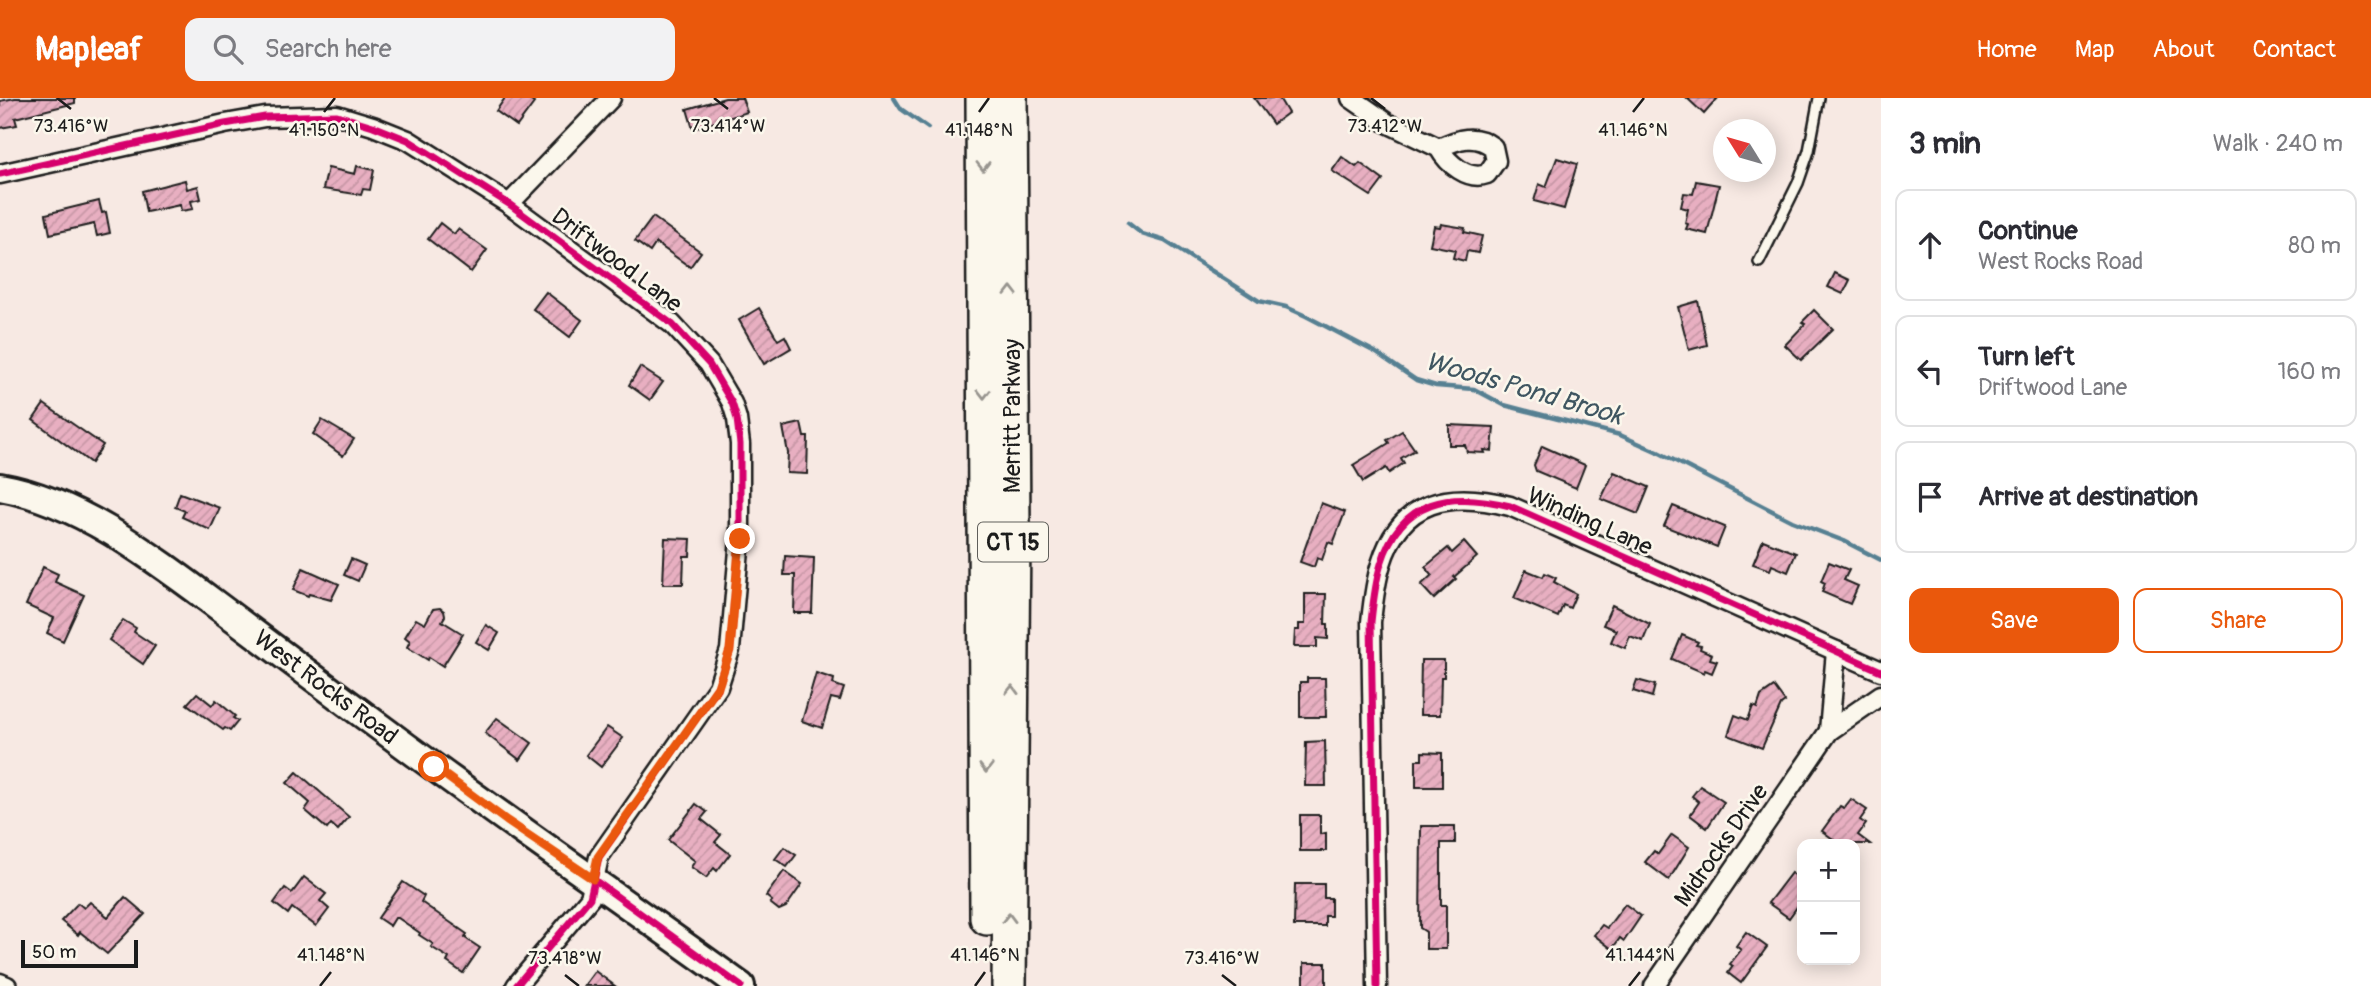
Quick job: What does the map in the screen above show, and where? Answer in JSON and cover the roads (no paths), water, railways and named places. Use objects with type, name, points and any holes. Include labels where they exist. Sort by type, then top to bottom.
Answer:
[{"type":"highway","name":"Merritt Parkway","points":[[983,98],[987,986]]},
{"type":"highway","name":"Merritt Parkway","points":[[1009,986],[1013,532],[1010,98]]},
{"type":"main road","name":"West Rocks Road","points":[[0,487],[26,491],[66,507],[129,545],[213,603],[496,813],[741,986]]},
{"type":"street","points":[[509,204],[611,98]]},
{"type":"street","points":[[1351,98],[1387,123],[1439,148]]},
{"type":"street","name":"Driftwood Lane","points":[[0,174],[265,117],[337,116],[373,126],[408,140],[509,204],[672,324],[695,347],[732,402],[740,444],[740,539],[730,650],[718,687],[598,857],[590,898],[516,986]]},
{"type":"street","name":"Winding Lane","points":[[1377,986],[1371,622],[1375,588],[1387,547],[1406,521],[1419,510],[1436,502],[1457,498],[1476,498],[1510,506],[1881,671]]},
{"type":"street","name":"Midrocks Drive","points":[[1829,731],[1836,651]]},
{"type":"street","name":"Midrocks Drive","points":[[1654,986],[1829,731],[1881,695]]},
{"type":"street","points":[[0,983],[7,986]]},
{"type":"lane","points":[[1759,262],[1798,183],[1809,151],[1819,98]]},
{"type":"waterway","name":"Woods Pond Brook","points":[[894,98],[901,109],[928,128]]},
{"type":"waterway","name":"Woods Pond Brook","points":[[1128,223],[1142,234],[1165,241],[1259,301],[1286,307],[1306,316],[1375,352],[1416,380],[1436,386],[1474,389],[1504,405],[1620,435],[1792,521],[1844,541],[1881,560]]}]
